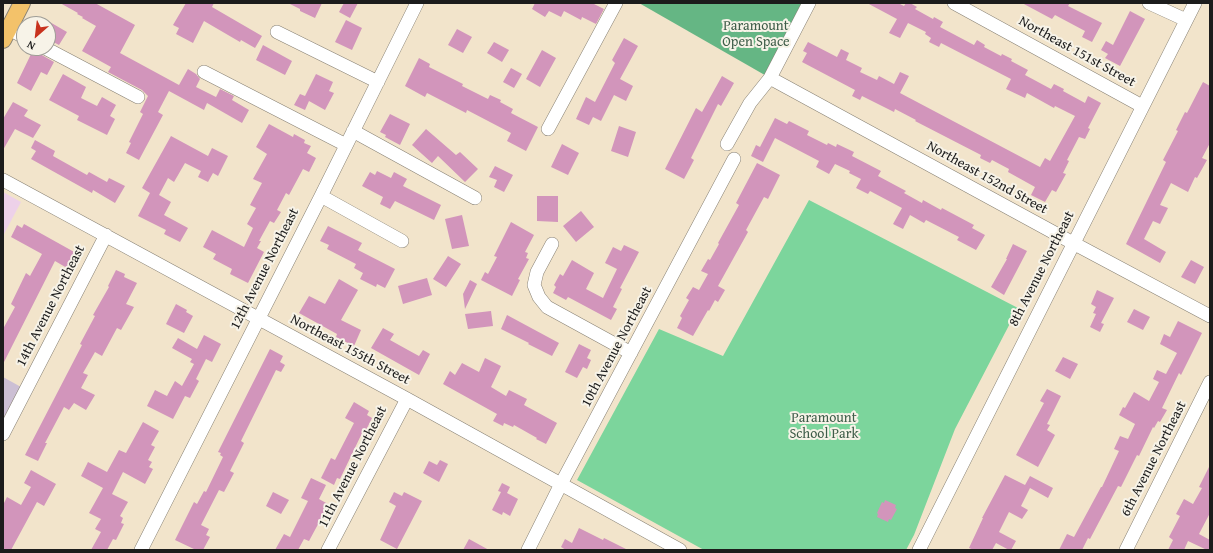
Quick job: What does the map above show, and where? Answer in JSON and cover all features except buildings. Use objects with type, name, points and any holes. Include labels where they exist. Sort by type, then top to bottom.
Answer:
[{"type":"main road","points":[[6,35],[22,3]]},
{"type":"street","name":"12th Avenue Northeast","points":[[141,550],[354,131],[417,3]]},
{"type":"street","points":[[548,129],[616,3]]},
{"type":"street","points":[[727,144],[750,103],[770,78],[809,3]]},
{"type":"street","name":"Northeast 151st Street","points":[[954,3],[1142,106]]},
{"type":"street","points":[[1149,3],[1186,20]]},
{"type":"street","name":"8th Avenue Northeast","points":[[919,550],[1195,3]]},
{"type":"street","points":[[277,32],[378,82]]},
{"type":"street","points":[[6,35],[16,36]]},
{"type":"street","points":[[56,54],[138,97]]},
{"type":"street","points":[[204,72],[346,145]]},
{"type":"street","name":"Northeast 152nd Street","points":[[770,78],[1210,316]]},
{"type":"street","points":[[354,131],[475,198]]},
{"type":"street","name":"10th Avenue Northeast","points":[[528,550],[561,484],[734,159]]},
{"type":"street","name":"Northeast 155th Street","points":[[3,180],[407,399],[680,550]]},
{"type":"street","points":[[321,196],[402,241]]},
{"type":"street","name":"14th Avenue Northeast","points":[[3,434],[106,235]]},
{"type":"street","points":[[552,244],[538,272],[534,285],[538,297],[547,307],[631,353]]},
{"type":"street","name":"6th Avenue Northeast","points":[[1126,550],[1210,382]]},
{"type":"street","name":"11th Avenue Northeast","points":[[328,550],[407,399]]},
{"type":"shaded area","points":[[3,192],[21,202],[3,236]]},
{"type":"shaded area","points":[[3,377],[21,387],[3,419]]},
{"type":"green space","name":"Paramount Open Space","points":[[639,3],[809,3],[770,78]]},
{"type":"green space","name":"Paramount School Park","points":[[809,200],[1018,308],[955,429],[914,535],[906,550],[704,550],[577,480],[659,329],[723,356]]}]
